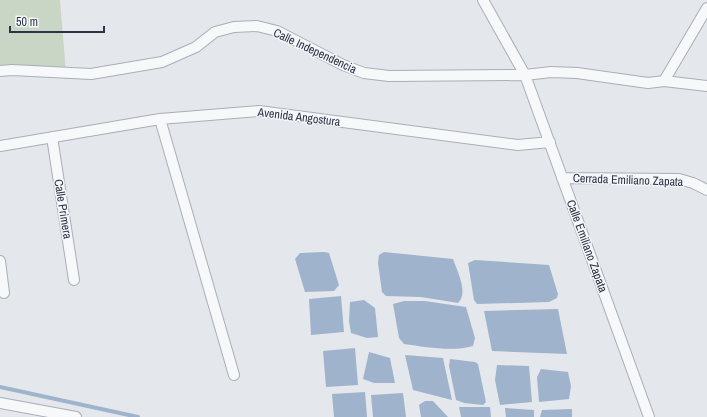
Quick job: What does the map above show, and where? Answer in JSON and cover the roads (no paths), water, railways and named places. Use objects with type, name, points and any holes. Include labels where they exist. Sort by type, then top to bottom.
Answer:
[{"type":"street","name":"Calle Emiliano Zapata","points":[[483,0],[525,75],[649,417]]},
{"type":"street","points":[[664,81],[707,8]]},
{"type":"street","name":"Calle Independencia","points":[[0,71],[12,70],[91,74],[162,62],[196,46],[215,32],[234,27],[257,26],[277,31],[343,65],[364,73],[389,76],[525,75],[551,72],[577,73],[648,83],[664,81],[707,86]]},
{"type":"street","name":"Avenida Angostura","points":[[0,146],[160,119],[259,111],[518,146],[550,142]]},
{"type":"street","points":[[160,119],[234,375]]},
{"type":"street","name":"Calle Primera","points":[[52,137],[74,280]]},
{"type":"street","name":"Cerrada Emiliano Zapata","points":[[562,178],[679,179],[693,183],[707,190]]},
{"type":"street","points":[[0,261],[4,293]]},
{"type":"street","points":[[0,403],[2,402],[76,417]]},
{"type":"water","points":[[384,252],[453,259],[461,282],[461,299],[458,303],[421,297],[386,296],[382,292],[378,263],[379,255]]},
{"type":"water","points":[[300,253],[329,253],[339,285],[334,291],[305,292],[295,259]]},
{"type":"water","points":[[475,260],[549,265],[558,294],[557,298],[549,302],[477,304],[474,300],[468,263]]},
{"type":"water","points":[[341,296],[344,332],[311,335],[309,299]]},
{"type":"water","points":[[364,300],[375,308],[378,337],[367,338],[351,333],[349,321],[350,302]]},
{"type":"water","points":[[404,301],[425,301],[466,307],[475,338],[473,346],[448,349],[404,344],[399,338],[393,304]]},
{"type":"water","points":[[558,309],[567,354],[492,351],[484,311]]},
{"type":"water","points":[[355,348],[358,385],[326,387],[323,351]]},
{"type":"water","points":[[369,352],[390,358],[395,383],[374,383],[363,379]]},
{"type":"water","points":[[405,355],[443,358],[452,400],[413,390]]},
{"type":"water","points":[[450,359],[475,362],[478,364],[486,402],[483,405],[464,403],[456,400],[449,366]]},
{"type":"water","points":[[497,365],[529,366],[532,402],[500,405],[495,380]]},
{"type":"water","points":[[541,369],[568,372],[571,386],[569,399],[539,402],[537,377]]},
{"type":"water","points":[[365,392],[367,417],[334,417],[332,394]]},
{"type":"water","points":[[403,393],[406,417],[373,417],[371,395]]},
{"type":"water","points":[[425,401],[433,401],[448,417],[421,417],[419,405]]},
{"type":"water","points":[[459,407],[490,407],[491,417],[461,417]]},
{"type":"water","points":[[505,408],[534,410],[534,417],[506,417]]},
{"type":"water","points":[[572,409],[572,417],[540,417],[542,410]]},
{"type":"waterway","points":[[0,387],[138,417]]}]
